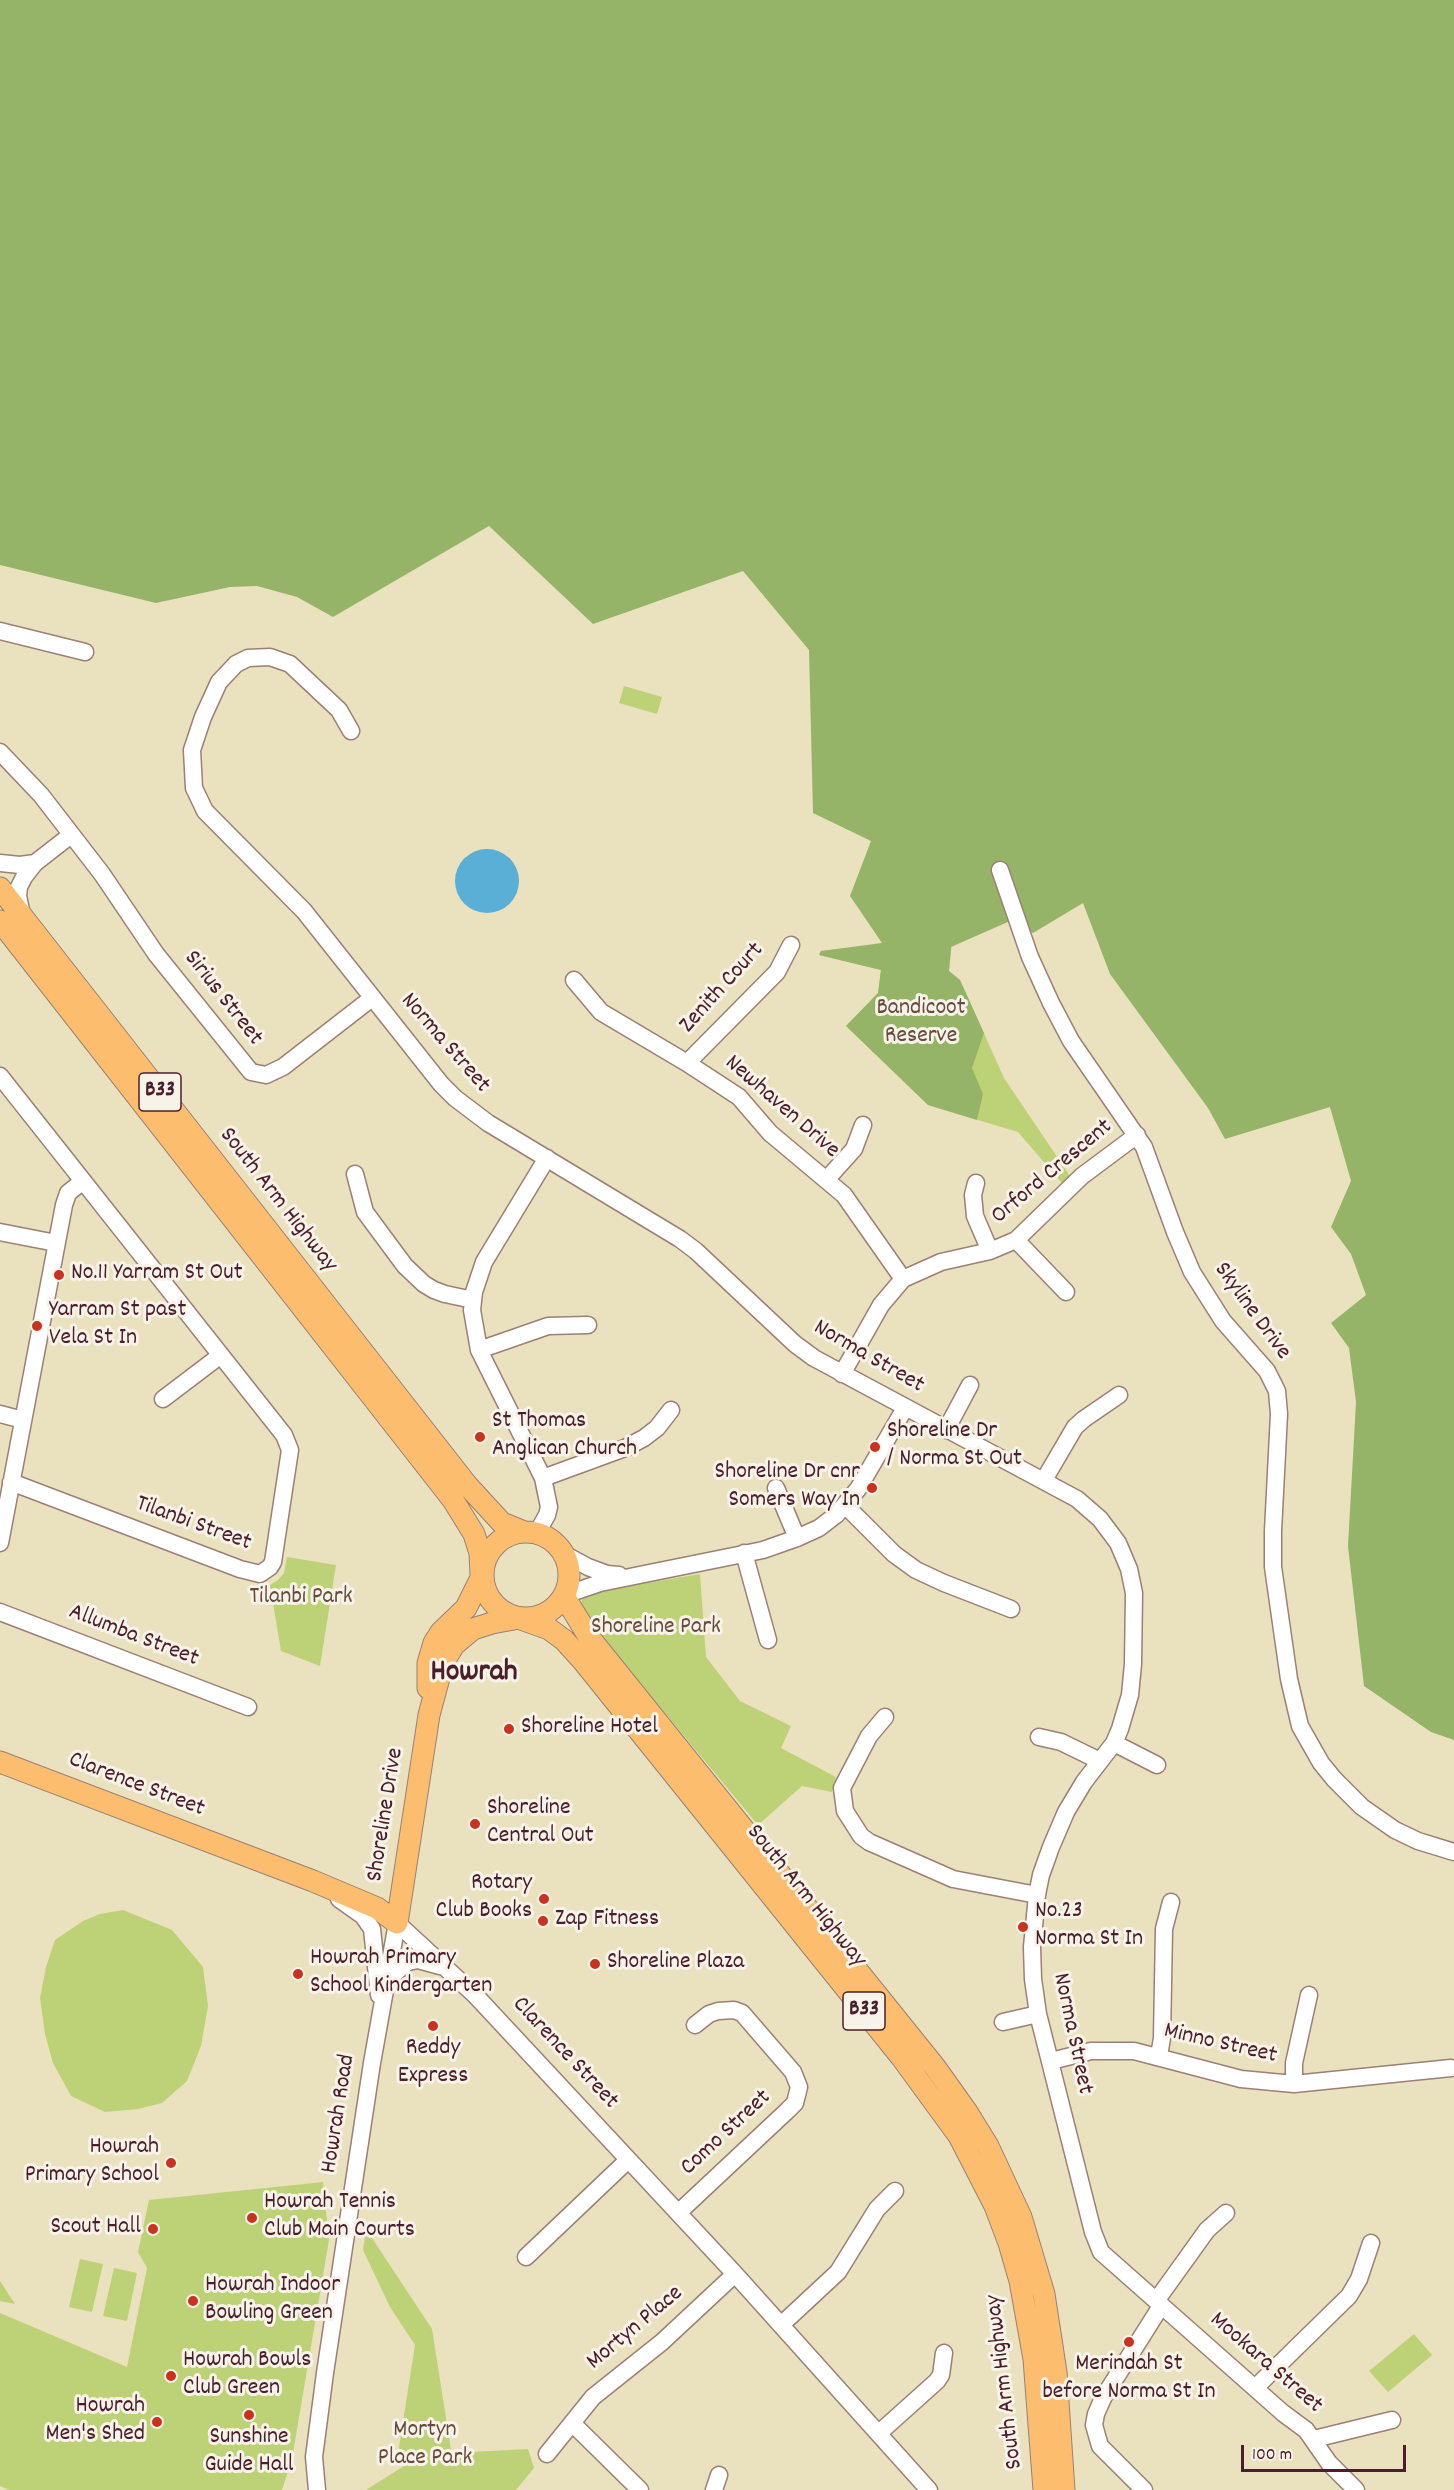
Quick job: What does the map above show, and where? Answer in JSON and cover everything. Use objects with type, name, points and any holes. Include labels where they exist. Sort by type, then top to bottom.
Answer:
[{"type":"main road","name":"South Arm Highway","points":[[0,888],[468,1485],[502,1523],[530,1532]]},
{"type":"main road","name":"South Arm Highway","points":[[0,921],[453,1500],[474,1534],[480,1553],[481,1577]]},
{"type":"main road","name":"B33","points":[[530,1532],[554,1542],[564,1554]]},
{"type":"main road","points":[[481,1577],[488,1558],[497,1545],[509,1536],[530,1532]]},
{"type":"main road","points":[[520,1618],[550,1610],[565,1596],[569,1576],[564,1554]]},
{"type":"main road","name":"B33","points":[[481,1577],[488,1599],[496,1609],[506,1615],[520,1618]]},
{"type":"main road","name":"Shoreline Drive","points":[[429,1715],[428,1673],[431,1651],[441,1632],[466,1608],[481,1577]]},
{"type":"main road","name":"South Arm Highway","points":[[565,1596],[589,1637],[935,2067],[961,2103],[987,2146],[1018,2208],[1044,2294],[1055,2362],[1064,2490]]},
{"type":"main road","name":"South Arm Highway","points":[[520,1618],[549,1629],[564,1640],[583,1661],[902,2058],[959,2136],[995,2206],[1020,2281],[1033,2349],[1044,2490]]},
{"type":"main road","name":"Shoreline Drive","points":[[397,1923],[429,1715],[443,1663],[454,1645],[467,1633],[479,1626],[520,1618]]},
{"type":"main road","name":"Clarence Street","points":[[0,1762],[313,1881],[377,1908],[397,1923]]},
{"type":"main road","points":[[313,1881],[370,1893],[382,1893],[390,1890],[403,1877]]},
{"type":"street","points":[[0,631],[85,652]]},
{"type":"street","name":"Norma Street","points":[[351,731],[339,710],[290,664],[270,657],[248,658],[236,664],[219,682],[196,735],[192,750],[194,788],[205,811],[304,911],[455,1098],[488,1123],[680,1239],[696,1251],[795,1344],[814,1358],[1077,1499],[1104,1524],[1118,1543],[1132,1580],[1135,1610],[1132,1680],[1126,1712],[1113,1743],[1074,1797],[1051,1846],[1037,1895],[1032,1963],[1038,2014],[1098,2246],[1113,2264],[1159,2303]]},
{"type":"street","name":"Sirius Street","points":[[0,752],[41,795],[102,874],[144,937],[251,1072],[266,1075],[283,1067],[372,998]]},
{"type":"street","points":[[22,916],[18,896],[19,887],[35,863],[71,834]]},
{"type":"street","points":[[0,864],[35,863]]},
{"type":"street","name":"Skyline Drive","points":[[1000,870],[1030,957],[1060,1023],[1137,1135],[1149,1158],[1174,1232],[1195,1278],[1223,1321],[1261,1363],[1277,1391],[1279,1414],[1273,1567],[1289,1679],[1300,1726],[1321,1763],[1362,1807],[1395,1830],[1418,1841],[1454,1852]]},
{"type":"street","name":"Zenith Court","points":[[687,1063],[777,972],[791,945]]},
{"type":"street","name":"Newhaven Drive","points":[[574,980],[601,1012],[739,1097],[771,1133],[827,1179],[858,1212],[903,1279]]},
{"type":"street","name":"Tilanbi Street","points":[[0,1077],[284,1435],[290,1450],[273,1562],[260,1574],[240,1569],[11,1482]]},
{"type":"street","points":[[827,1179],[854,1149],[863,1125]]},
{"type":"street","name":"Orford Crescent","points":[[842,1374],[881,1305],[903,1279],[941,1262],[990,1251],[1016,1239],[1082,1176],[1137,1135]]},
{"type":"street","points":[[530,1532],[547,1515],[549,1507],[543,1478],[479,1350],[474,1326],[473,1300],[484,1262],[547,1158]]},
{"type":"street","points":[[355,1174],[365,1212],[410,1271],[424,1284],[445,1294],[473,1300]]},
{"type":"street","points":[[0,1543],[66,1197],[82,1181]]},
{"type":"street","points":[[976,1182],[973,1195],[975,1216],[990,1251]]},
{"type":"street","points":[[0,1232],[56,1243]]},
{"type":"street","points":[[1016,1239],[1066,1292]]},
{"type":"street","points":[[479,1350],[549,1326],[588,1325]]},
{"type":"street","points":[[163,1400],[221,1355]]},
{"type":"street","points":[[946,1430],[970,1385]]},
{"type":"street","points":[[1044,1480],[1075,1427],[1119,1395]]},
{"type":"street","points":[[565,1596],[595,1584],[779,1545],[819,1528],[845,1505],[872,1469],[905,1408]]},
{"type":"street","points":[[543,1478],[625,1448],[644,1438],[657,1428],[671,1410]]},
{"type":"street","points":[[0,1414],[23,1420]]},
{"type":"street","points":[[776,1488],[797,1538]]},
{"type":"street","points":[[845,1505],[894,1554],[916,1570],[1011,1609]]},
{"type":"street","points":[[744,1553],[768,1640]]},
{"type":"street","points":[[564,1554],[607,1574],[630,1577]]},
{"type":"street","name":"Allumba Street","points":[[0,1612],[248,1707]]},
{"type":"street","points":[[885,1717],[869,1736],[842,1788],[845,1811],[854,1828],[869,1842],[953,1879],[1037,1895]]},
{"type":"street","points":[[1039,1737],[1061,1742],[1100,1761]]},
{"type":"street","points":[[1113,1743],[1157,1765]]},
{"type":"street","points":[[313,1881],[359,1913],[370,1925],[375,1942],[380,2014]]},
{"type":"street","points":[[1159,2056],[1162,2038],[1164,1929],[1171,1902]]},
{"type":"street","name":"Clarence Street","points":[[397,1923],[475,1995],[735,2274],[929,2490]]},
{"type":"street","name":"Howrah Road","points":[[317,2490],[314,2468],[316,2433],[380,2014],[397,1923]]},
{"type":"street","points":[[388,1979],[402,1965],[411,1961],[427,1962],[443,1967]]},
{"type":"street","points":[[1294,2084],[1294,2063],[1309,1995]]},
{"type":"street","name":"Como Street","points":[[678,2213],[789,2110],[795,2103],[799,2087],[793,2072],[742,2013],[734,2010],[718,2011],[709,2014],[695,2025]]},
{"type":"street","points":[[1003,2022],[1038,2014]]},
{"type":"street","name":"Minno Street","points":[[1050,2061],[1104,2050],[1134,2051],[1232,2077],[1294,2084],[1451,2068]]},
{"type":"street","points":[[526,2256],[628,2160]]},
{"type":"street","points":[[781,2325],[838,2272],[877,2209],[895,2190]]},
{"type":"street","points":[[1143,2490],[1100,2446],[1095,2432],[1095,2420],[1103,2398],[1159,2303],[1207,2230],[1226,2213]]},
{"type":"street","points":[[1255,2388],[1349,2296],[1359,2279],[1371,2243]]},
{"type":"street","name":"Mortyn Place","points":[[547,2454],[603,2388],[662,2342],[735,2274]]},
{"type":"street","name":"Mookara Street","points":[[1159,2303],[1306,2430],[1333,2468],[1356,2490]]},
{"type":"street","points":[[879,2433],[937,2381],[941,2374],[944,2353]]},
{"type":"street","points":[[1314,2439],[1392,2420]]},
{"type":"street","points":[[572,2423],[640,2490]]},
{"type":"green space","points":[[0,0],[1454,0],[1454,1740],[1431,1732],[1364,1686],[1348,1546],[1356,1402],[1349,1348],[1331,1323],[1366,1295],[1351,1254],[1331,1227],[1351,1181],[1330,1107],[1225,1139],[1208,1108],[1110,974],[1083,903],[1033,933],[1010,921],[951,947],[949,971],[960,980],[984,1033],[972,1068],[983,1094],[977,1120],[928,1105],[846,1026],[878,993],[881,970],[819,955],[821,951],[882,943],[850,896],[871,841],[813,813],[809,650],[743,571],[593,624],[489,526],[333,617],[297,597],[257,586],[230,587],[156,603],[0,565]]},
{"type":"green space","points":[[624,686],[662,697],[657,714],[619,703]]},
{"type":"green space","name":"Bandicoot Reserve","points":[[957,898],[949,971],[960,980],[1004,1078],[1070,1176],[1062,1183],[1018,1132],[928,1105],[846,1026],[878,993],[881,970],[819,955],[821,951],[883,944]]},
{"type":"green space","name":"Tilanbi Park","points":[[287,1557],[336,1565],[320,1666],[281,1651],[270,1585],[284,1573]]},
{"type":"green space","name":"Shoreline Park","points":[[700,1574],[706,1657],[740,1701],[791,1726],[781,1748],[836,1777],[832,1792],[802,1786],[758,1825],[601,1636],[581,1605],[582,1599],[593,1592]]},
{"type":"green space","points":[[123,1910],[172,1930],[203,1967],[208,2006],[201,2046],[187,2081],[162,2103],[138,2109],[105,2112],[71,2096],[53,2063],[45,2034],[40,1998],[46,1967],[55,1940],[83,1921],[100,1914]]},
{"type":"green space","points":[[323,2182],[329,2240],[292,2459],[282,2490],[9,2490],[0,2486],[0,2313],[127,2367],[147,2268],[138,2252],[149,2200]]},
{"type":"green space","name":"Mortyn Place Park","points":[[366,2229],[432,2329],[452,2456],[471,2458],[471,2452],[528,2449],[534,2468],[516,2490],[366,2490],[404,2466],[399,2447],[415,2345],[390,2307],[363,2250]]},
{"type":"green space","points":[[80,2259],[103,2264],[92,2312],[69,2307]]},
{"type":"green space","points":[[114,2268],[137,2273],[127,2321],[103,2316]]},
{"type":"green space","points":[[0,2281],[15,2304],[0,2301]]},
{"type":"green space","points":[[1414,2334],[1432,2355],[1388,2392],[1369,2371]]},
{"type":"water","points":[[487,849],[505,855],[513,863],[519,881],[513,899],[505,907],[487,913],[469,907],[461,899],[455,881],[461,863],[469,855]]},
{"type":"place","name":"No.11 Yarram St Out","points":[[59,1275]]},
{"type":"place","name":"Yarram St past Vela St In","points":[[37,1326]]},
{"type":"place","name":"St Thomas Anglican Church","points":[[480,1437]]},
{"type":"place","name":"Shoreline Dr / Norma St Out","points":[[875,1447]]},
{"type":"place","name":"Shoreline Dr cnr Somers Way In","points":[[872,1488]]},
{"type":"place","name":"Shoreline Hotel","points":[[509,1729]]},
{"type":"place","name":"Shoreline Central Out","points":[[475,1824]]},
{"type":"place","name":"Rotary Club Books","points":[[544,1899]]},
{"type":"place","name":"Zap Fitness","points":[[543,1921]]},
{"type":"place","name":"No.23 Norma St In","points":[[1023,1927]]},
{"type":"place","name":"Shoreline Plaza","points":[[595,1964]]},
{"type":"place","name":"Howrah Primary School Kindergarten","points":[[298,1974]]},
{"type":"place","name":"Reddy Express","points":[[433,2026]]},
{"type":"place","name":"Howrah Primary School","points":[[171,2163]]},
{"type":"place","name":"Howrah Tennis Club Main Courts","points":[[252,2218]]},
{"type":"place","name":"Scout Hall","points":[[153,2229]]},
{"type":"place","name":"Howrah Indoor Bowling Green","points":[[193,2301]]},
{"type":"place","name":"Merindah St before Norma St In","points":[[1129,2342]]},
{"type":"place","name":"Howrah Bowls Club Green","points":[[171,2376]]},
{"type":"place","name":"Sunshine Guide Hall","points":[[249,2415]]},
{"type":"place","name":"Howrah Men's Shed","points":[[157,2422]]},
{"type":"district","name":"Howrah","points":[[474,1675]]}]
